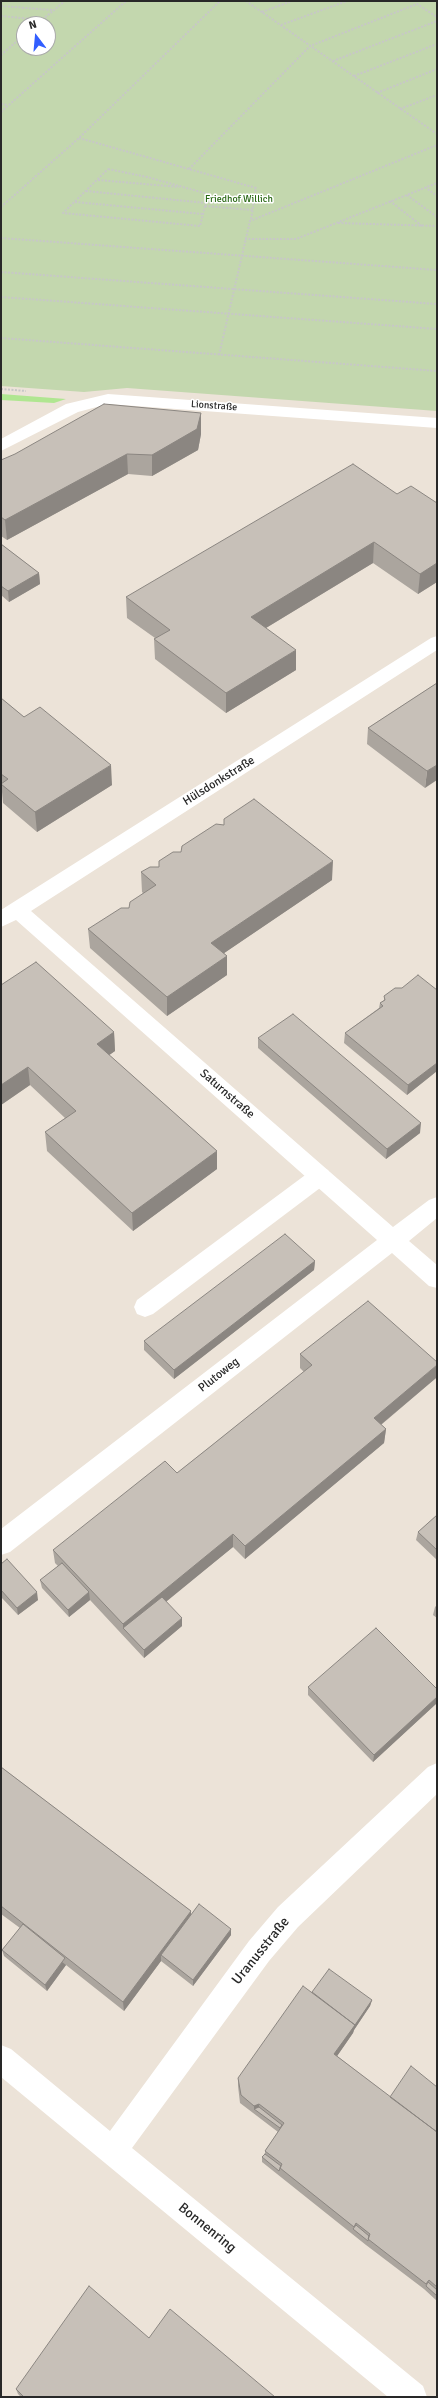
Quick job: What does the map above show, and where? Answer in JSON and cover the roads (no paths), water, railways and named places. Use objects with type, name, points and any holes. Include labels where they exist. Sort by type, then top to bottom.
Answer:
[{"type":"street","name":"Lionstraße","points":[[1,446],[72,408],[108,399],[437,423]]},
{"type":"street","name":"Hülsdonkstraße","points":[[9,915],[437,642]]},
{"type":"street","name":"Saturnstraße","points":[[9,915],[320,1176],[437,1279]]},
{"type":"street","points":[[145,1307],[320,1176]]},
{"type":"street","name":"Plutoweg","points":[[1,1544],[437,1206]]},
{"type":"street","name":"Uranusstraße","points":[[113,2151],[259,1951],[288,1917],[437,1776]]},
{"type":"street","name":"Bonnenring","points":[[1,2059],[412,2397]]},
{"type":"park label","name":"Friedhof Willich","points":[[239,199]]}]
